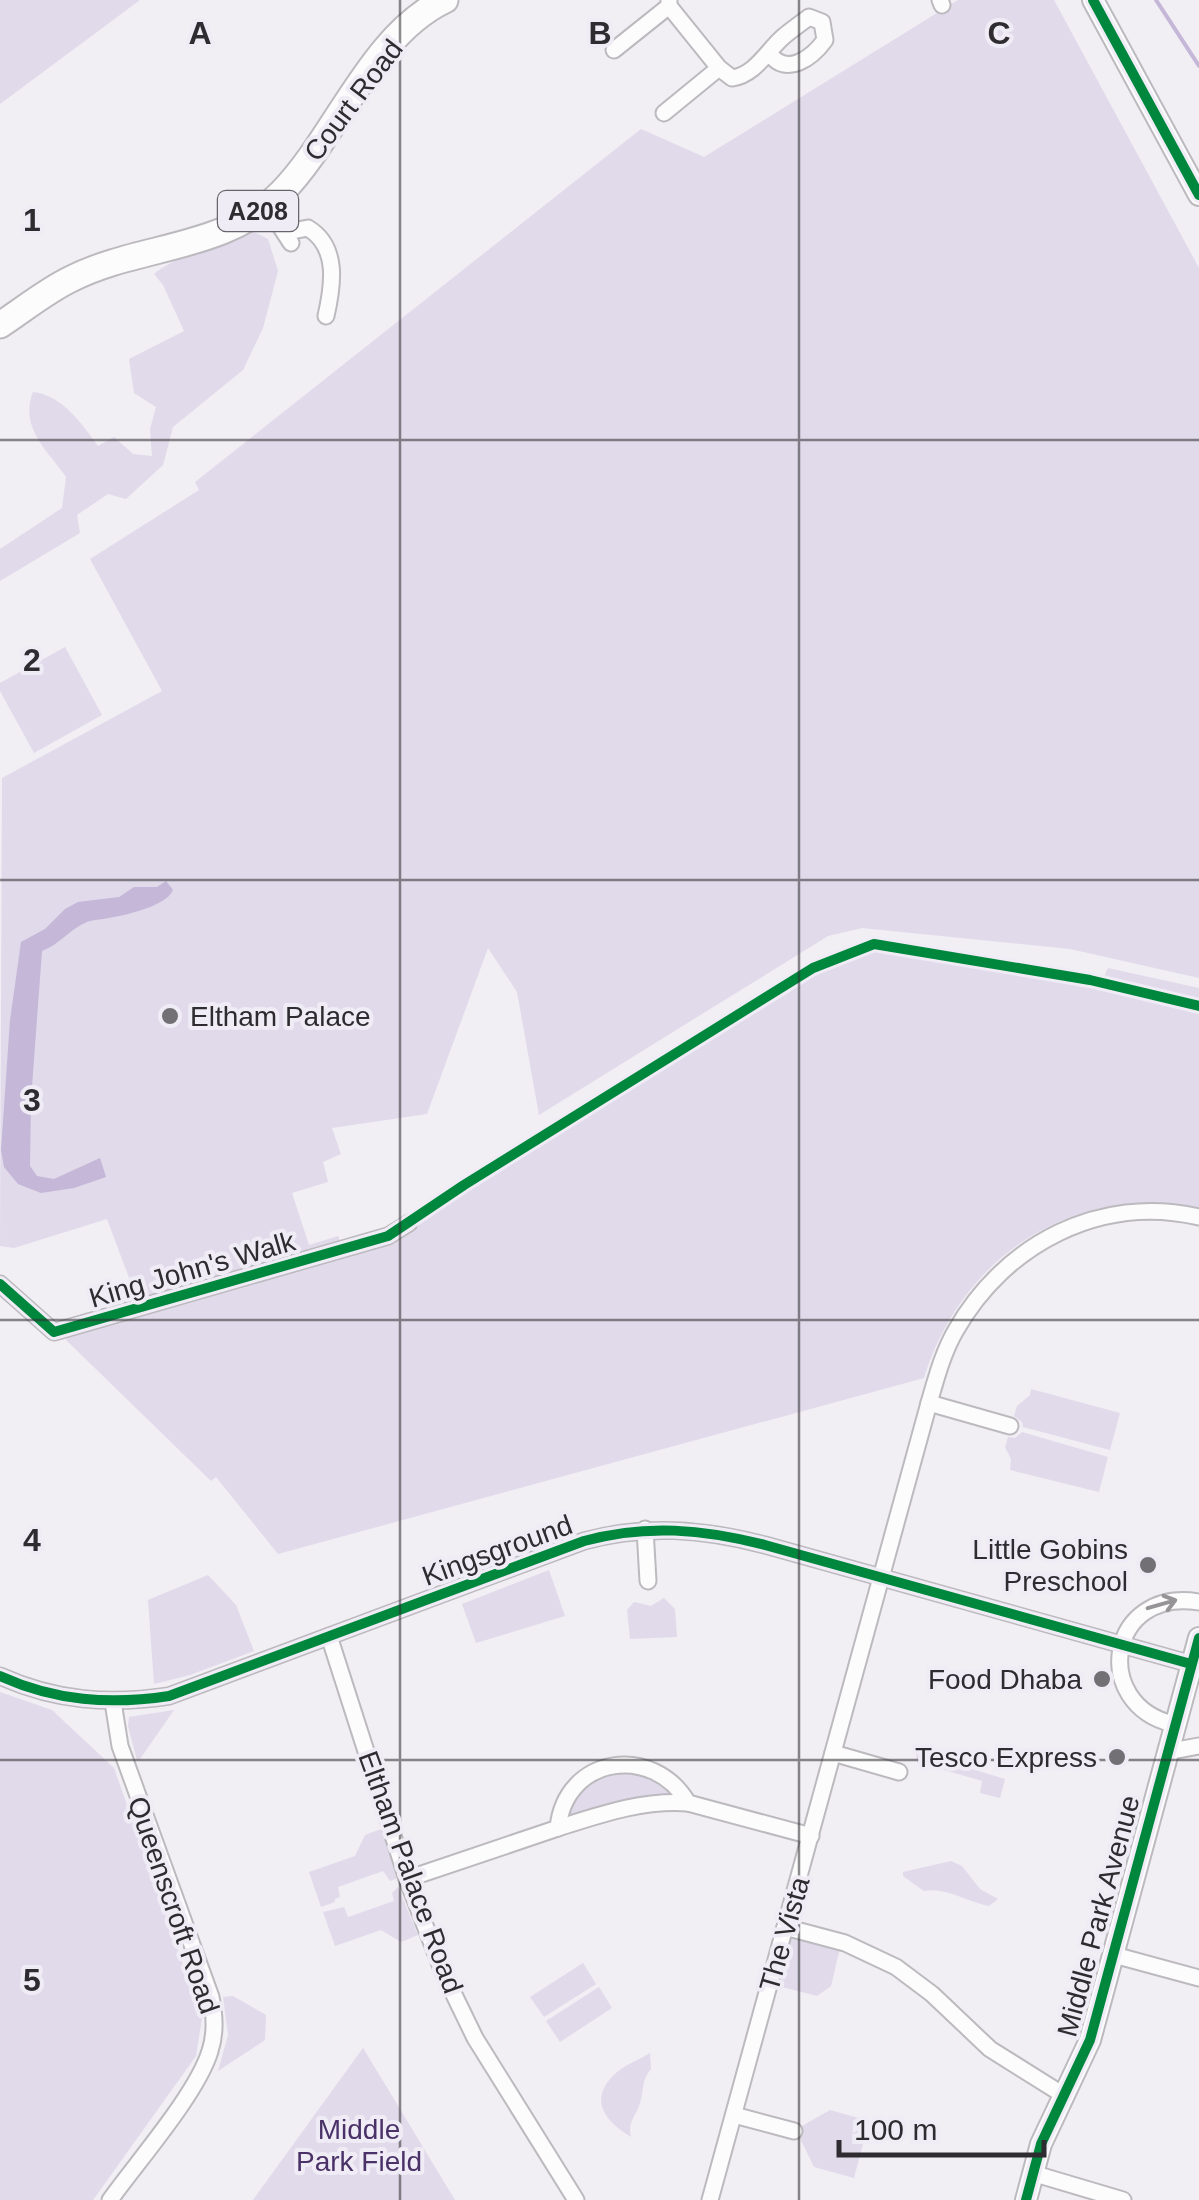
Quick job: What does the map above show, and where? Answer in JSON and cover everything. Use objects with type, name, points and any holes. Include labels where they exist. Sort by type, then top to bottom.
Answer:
[{"type":"main road","name":"Court Road","points":[[0,325],[71,278],[202,240],[267,206],[299,173],[372,67],[421,15],[445,0]]},
{"type":"street","points":[[1094,0],[1199,195]]},
{"type":"street","points":[[614,50],[669,3],[719,68],[732,78],[739,78],[770,54],[779,40],[809,17],[816,18],[826,33],[815,51],[790,66],[776,63],[770,54]]},
{"type":"street","points":[[664,114],[719,68]]},
{"type":"street","points":[[267,206],[289,238],[308,228],[324,242],[333,278],[326,316]]},
{"type":"street","name":"The Vista","points":[[710,2200],[929,1404],[954,1333],[986,1288],[1026,1250],[1062,1230],[1112,1215],[1166,1212],[1199,1217]]},
{"type":"street","name":"King John's Walk","points":[[0,1284],[54,1332],[388,1236],[409,1224]]},
{"type":"street","points":[[929,1404],[1010,1426]]},
{"type":"street","points":[[645,1530],[648,1581]]},
{"type":"street","name":"Kingsground","points":[[0,1676],[51,1695],[113,1702],[153,1698],[191,1689],[584,1541],[616,1532],[645,1530],[702,1531],[734,1537],[1192,1664]]},
{"type":"street","points":[[1173,1724],[1143,1709],[1127,1692],[1120,1670],[1122,1644],[1133,1621],[1153,1605],[1166,1600],[1199,1602]]},
{"type":"street","name":"Eltham Palace Road","points":[[328,1636],[436,1954],[475,2038],[576,2200]]},
{"type":"street","name":"Middle Park Avenue","points":[[1026,2200],[1041,2144],[1090,2040],[1199,1638]]},
{"type":"street","name":"Queenscroft Road","points":[[110,2200],[197,2080],[212,2048],[215,2030],[211,1998],[120,1746],[113,1702]]},
{"type":"street","points":[[1166,1752],[1199,1746]]},
{"type":"street","points":[[833,1753],[900,1772]]},
{"type":"street","points":[[558,1828],[559,1814],[580,1782],[596,1770],[612,1765],[650,1768],[678,1786],[688,1803]]},
{"type":"street","points":[[408,1880],[646,1802],[688,1803],[812,1836]]},
{"type":"street","points":[[786,1926],[845,1943],[896,1967],[932,1994],[990,2049],[1065,2096]]},
{"type":"street","points":[[1114,1954],[1199,1978]]},
{"type":"street","points":[[734,2114],[794,2131]]},
{"type":"street","points":[[1032,2173],[1122,2200]]},
{"type":"green space","points":[[0,0],[140,0],[0,104]]},
{"type":"green space","points":[[958,0],[1054,0],[1199,268],[1199,978],[1070,949],[862,928],[828,936],[539,1115],[517,992],[488,948],[427,1114],[332,1128],[341,1154],[323,1162],[328,1182],[292,1193],[309,1245],[338,1236],[341,1243],[118,1311],[114,1299],[134,1291],[107,1219],[14,1248],[0,1246],[2,778],[162,691],[90,559],[199,490],[195,482],[641,129],[704,157]]},
{"type":"green space","points":[[252,231],[268,239],[278,271],[263,328],[243,370],[173,427],[163,465],[126,499],[108,494],[77,515],[80,533],[0,581],[0,549],[62,508],[66,477],[32,427],[33,392],[62,405],[98,446],[114,437],[133,454],[152,456],[150,429],[156,407],[134,393],[129,359],[184,331],[154,274],[186,256]]},
{"type":"green space","points":[[65,647],[102,715],[34,753],[0,691],[0,683]]},
{"type":"green space","points":[[874,947],[1100,985],[1108,968],[1199,988],[1199,1209],[1153,1204],[1108,1207],[1066,1219],[1028,1238],[994,1264],[965,1297],[941,1335],[924,1378],[278,1554],[216,1477],[211,1481],[66,1340],[71,1333],[388,1240],[819,967]]},
{"type":"green space","points":[[1031,1389],[1120,1413],[1110,1450],[1023,1427],[1014,1416]]},
{"type":"green space","points":[[1022,1432],[1108,1457],[1099,1492],[1010,1470],[1011,1459],[1005,1447],[1008,1437],[1015,1438]]},
{"type":"green space","points":[[549,1570],[565,1616],[476,1643],[462,1604]]},
{"type":"green space","points":[[208,1575],[236,1605],[254,1651],[154,1684],[148,1600]]},
{"type":"green space","points":[[664,1598],[675,1609],[677,1637],[630,1639],[627,1610],[634,1602],[651,1606]]},
{"type":"green space","points":[[0,1692],[52,1710],[114,1768],[202,2018],[196,2056],[93,2200],[0,2200]]},
{"type":"green space","points":[[174,1710],[140,1759],[137,1760],[129,1717]]},
{"type":"green space","points":[[916,1752],[1005,1779],[1000,1798],[980,1793],[982,1781],[917,1762]]},
{"type":"green space","points":[[626,1770],[649,1775],[677,1795],[632,1798],[567,1819],[575,1799],[588,1786]]},
{"type":"green space","points":[[381,1829],[398,1878],[390,1881],[383,1871],[338,1887],[340,1897],[321,1907],[309,1872],[355,1856],[365,1835]]},
{"type":"green space","points":[[951,1861],[962,1866],[980,1889],[998,1899],[989,1906],[948,1893],[924,1891],[903,1876],[903,1872]]},
{"type":"green space","points":[[398,1887],[418,1935],[401,1942],[381,1930],[335,1946],[323,1912],[344,1907],[348,1917],[394,1901],[392,1893]]},
{"type":"green space","points":[[791,1937],[840,1948],[831,1986],[817,1996],[778,1986]]},
{"type":"green space","points":[[583,1963],[596,1984],[544,2017],[530,1997]]},
{"type":"green space","points":[[599,1987],[612,2008],[560,2042],[546,2021]]},
{"type":"green space","points":[[233,1996],[266,2015],[265,2040],[218,2071],[228,2035],[223,1997]]},
{"type":"green space","name":"Middle Park Field","points":[[363,2048],[455,2200],[253,2200]]},
{"type":"green space","points":[[650,2053],[651,2069],[632,2122],[631,2137],[603,2110],[602,2093],[619,2071]]},
{"type":"green space","points":[[830,2110],[869,2121],[854,2178],[814,2167],[800,2138],[802,2126]]},
{"type":"shaded area","points":[[166,881],[173,890],[161,902],[88,922],[42,951],[30,1166],[37,1176],[54,1179],[100,1158],[106,1177],[74,1188],[41,1193],[18,1184],[4,1167],[1,1150],[10,1020],[21,942],[45,929],[78,902],[119,897],[134,887],[157,887]]},
{"type":"waterway","points":[[1156,0],[1199,66]]},
{"type":"cycle path","points":[[1093,0],[1199,195]]},
{"type":"cycle path","points":[[0,1284],[54,1332],[388,1236],[813,968],[874,944],[1090,980],[1199,1006]]},
{"type":"cycle path","points":[[0,1676],[41,1691],[83,1699],[169,1696],[584,1541],[652,1531],[697,1532],[765,1545],[1191,1664]]},
{"type":"cycle path","points":[[1026,2200],[1041,2144],[1090,2040],[1199,1638]]},
{"type":"place","name":"Eltham Palace","points":[[170,1016]]},
{"type":"place","name":"Little Gobins Preschool","points":[[1148,1565]]},
{"type":"place","name":"Food Dhaba","points":[[1102,1679]]},
{"type":"place","name":"Tesco Express","points":[[1117,1757]]}]
